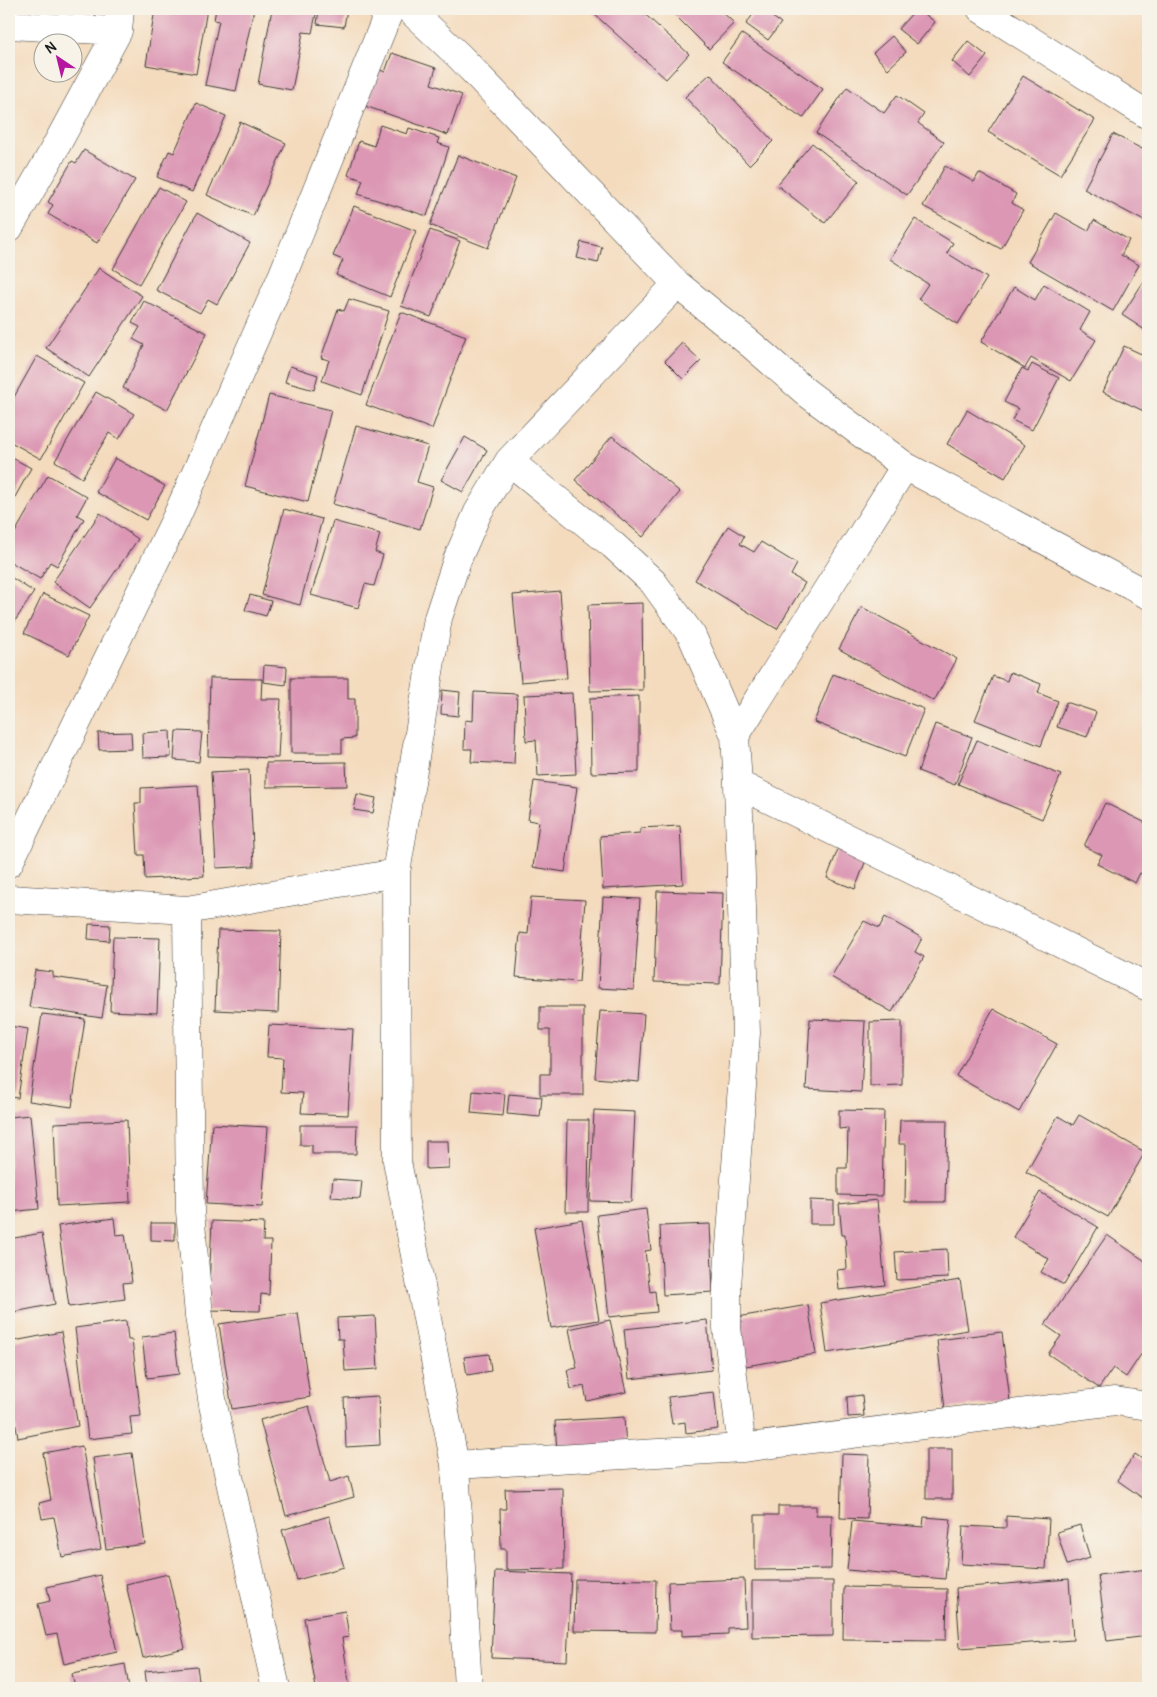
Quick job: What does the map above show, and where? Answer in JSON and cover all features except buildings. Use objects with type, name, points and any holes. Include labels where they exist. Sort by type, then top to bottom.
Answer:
[{"type":"street","points":[[9,863],[176,518],[283,274],[390,9]]},
{"type":"street","points":[[409,9],[460,57],[677,284],[753,346],[807,394],[904,466],[1148,595]]},
{"type":"street","points":[[981,9],[1148,114]]},
{"type":"street","points":[[9,25],[119,20],[50,156],[9,228]]},
{"type":"street","points":[[468,1688],[455,1464],[397,1161],[396,873],[438,618],[457,560],[478,512],[509,460],[677,284]]},
{"type":"street","points":[[509,460],[613,545],[653,582],[692,636],[735,736],[746,1033],[727,1286],[727,1328],[742,1448]]},
{"type":"street","points":[[735,736],[904,466]]},
{"type":"street","points":[[738,784],[1148,986]]},
{"type":"street","points":[[9,898],[187,910],[396,873]]},
{"type":"street","points":[[187,910],[190,1211],[199,1316],[213,1405],[276,1688]]},
{"type":"street","points":[[455,1464],[742,1448],[1115,1401],[1148,1406]]}]
